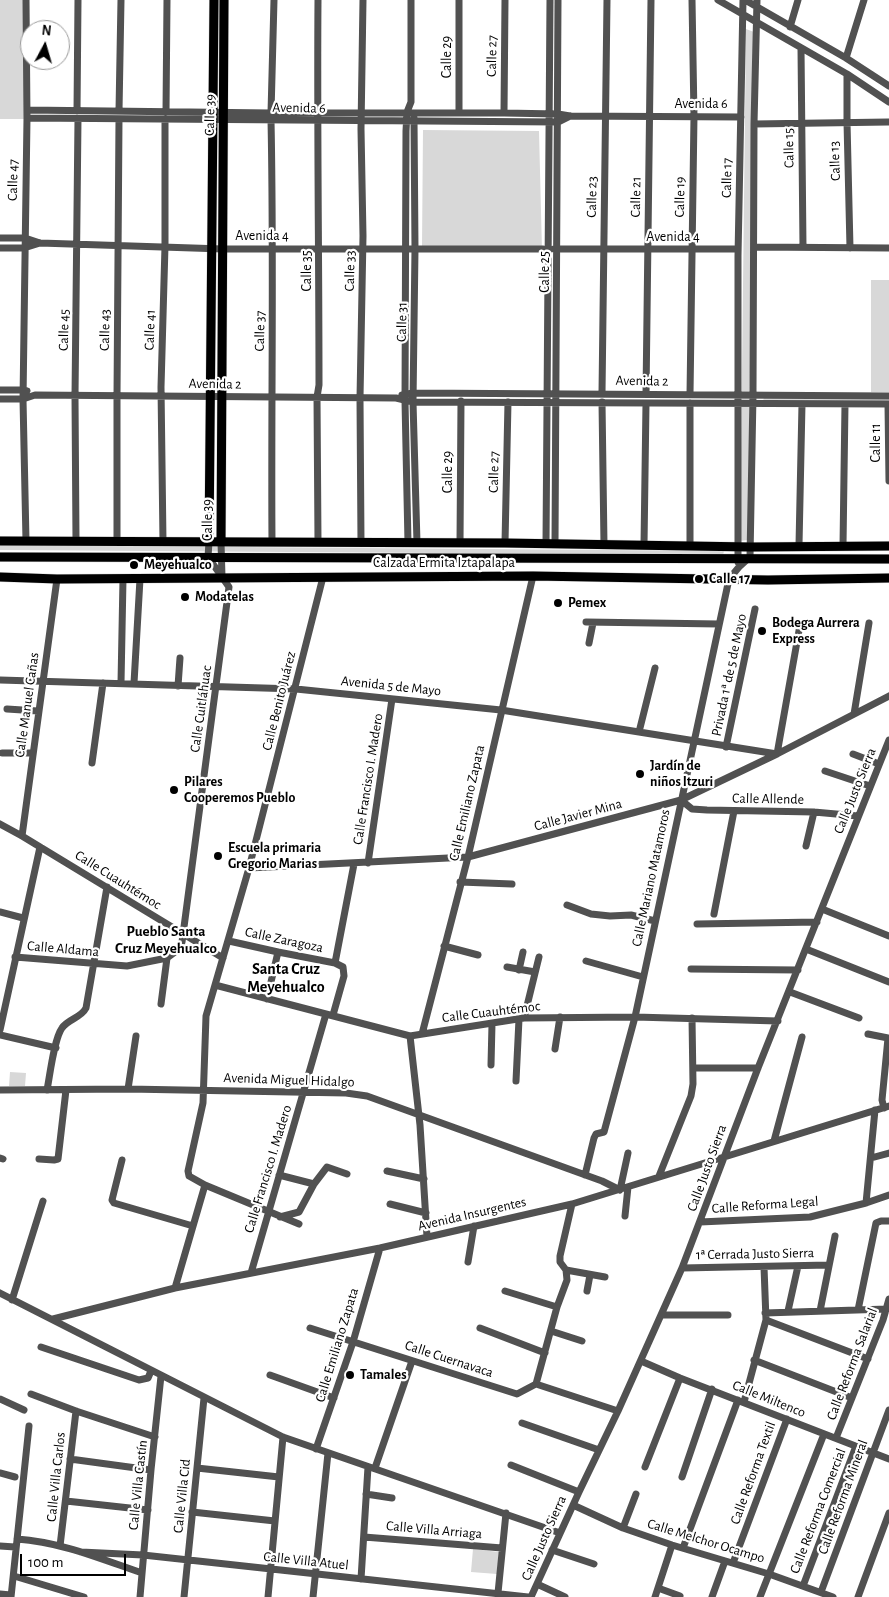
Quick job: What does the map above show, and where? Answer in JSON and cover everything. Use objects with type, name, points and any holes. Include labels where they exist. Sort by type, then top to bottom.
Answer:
[{"type":"main road","name":"Calle 39","points":[[208,542],[214,0]]},
{"type":"main road","name":"Calle 39","points":[[221,542],[224,0]]},
{"type":"main road","name":"Calzada Ermita Iztapalapa","points":[[0,541],[505,543],[751,547],[799,545],[889,546]]},
{"type":"main road","name":"Calzada Ermita Iztapalapa","points":[[0,557],[222,557],[738,562],[750,557],[889,559]]},
{"type":"main road","name":"Calzada Ermita Iztapalapa","points":[[0,577],[57,579],[533,576],[729,579],[889,578]]},
{"type":"street","name":"Calle 47","points":[[26,0],[27,114],[23,390],[26,541]]},
{"type":"street","name":"Calle 45","points":[[76,541],[75,396],[78,0]]},
{"type":"street","name":"Calle 43","points":[[117,542],[121,0]]},
{"type":"street","name":"Calle 41","points":[[163,542],[161,396],[165,246],[167,0]]},
{"type":"street","name":"Calle 37","points":[[272,542],[271,397],[274,249],[271,117],[274,0]]},
{"type":"street","name":"Calle 35","points":[[318,0],[318,542]]},
{"type":"street","name":"Calle 33","points":[[361,543],[362,0]]},
{"type":"street","name":"Calle 31","points":[[411,0],[411,112],[406,250],[405,397],[412,543]]},
{"type":"street","name":"Calle 29","points":[[459,0],[459,113]]},
{"type":"street","name":"Calle 27","points":[[504,113],[505,0]]},
{"type":"street","name":"Calle 25","points":[[550,0],[546,249],[547,402],[551,544]]},
{"type":"street","name":"Calle 25","points":[[551,544],[557,402],[558,0]]},
{"type":"street","name":"Calle 23","points":[[602,394],[606,0]]},
{"type":"street","name":"Calle 21","points":[[646,394],[651,0]]},
{"type":"street","name":"Calle 19","points":[[690,394],[694,116],[692,0]]},
{"type":"street","points":[[718,0],[847,74],[889,102]]},
{"type":"street","points":[[744,0],[757,3],[790,27],[846,58],[889,86]]},
{"type":"street","name":"Calle 17","points":[[738,562],[738,249],[742,14],[744,0]]},
{"type":"street","points":[[790,27],[798,0]]},
{"type":"street","points":[[846,58],[864,0]]},
{"type":"street","name":"Calle 17","points":[[750,557],[757,3]]},
{"type":"street","name":"Calle 15","points":[[801,48],[803,247]]},
{"type":"street","name":"Calle 13","points":[[847,74],[846,122],[850,248]]},
{"type":"street","name":"Avenida 6","points":[[271,117],[317,113],[411,112],[504,113],[548,118]]},
{"type":"street","name":"Avenida 6","points":[[27,114],[271,117],[317,121],[410,122],[558,118],[570,116],[741,116]]},
{"type":"street","name":"Calle 31","points":[[410,122],[415,249],[412,543]]},
{"type":"street","points":[[754,124],[889,122]]},
{"type":"street","name":"Avenida 4","points":[[0,238],[25,238],[40,243]]},
{"type":"street","name":"Avenida 4","points":[[0,248],[24,248],[40,243],[77,243],[223,249],[738,249]]},
{"type":"street","points":[[754,247],[889,248]]},
{"type":"street","name":"Avenida 2","points":[[0,390],[23,390],[35,395]]},
{"type":"street","name":"Avenida 2","points":[[0,399],[23,399],[35,395],[396,398],[405,397],[413,393],[889,396]]},
{"type":"street","name":"Avenida 2","points":[[405,397],[413,402],[889,404]]},
{"type":"street","name":"Calle 29","points":[[460,543],[461,401]]},
{"type":"street","name":"Calle 27","points":[[505,543],[508,402]]},
{"type":"street","points":[[602,402],[604,545]]},
{"type":"street","points":[[644,545],[646,403]]},
{"type":"street","points":[[690,403],[690,546]]},
{"type":"street","points":[[799,545],[802,404]]},
{"type":"street","points":[[843,546],[845,404]]},
{"type":"street","name":"Calle 11","points":[[889,404],[889,481]]},
{"type":"street","name":"Calle 39","points":[[208,542],[208,557],[222,578]]},
{"type":"street","name":"Calle 39","points":[[221,542],[222,578]]},
{"type":"street","points":[[729,579],[738,562]]},
{"type":"street","name":"Calle Emiliano Zapata","points":[[422,1034],[468,857],[533,576]]},
{"type":"street","name":"Calle Benito Juárez","points":[[299,1224],[193,1180],[189,1176],[188,1171],[205,1090],[206,1016],[249,868],[323,577]]},
{"type":"street","points":[[134,684],[140,578]]},
{"type":"street","name":"Calle Cuitláhuac","points":[[183,935],[229,587],[222,578]]},
{"type":"street","name":"Calle Manuel Cañas","points":[[22,836],[57,579]]},
{"type":"street","points":[[121,683],[123,579]]},
{"type":"street","name":"Calle Mariano Matamoros","points":[[585,1175],[594,1138],[596,1134],[604,1132],[606,1127],[635,1017],[729,579]]},
{"type":"street","name":"Privada 1ª de 5 de Mayo","points":[[726,747],[755,609]]},
{"type":"street","points":[[589,643],[590,622],[719,624]]},
{"type":"street","points":[[854,714],[869,623]]},
{"type":"street","points":[[777,754],[800,625]]},
{"type":"street","points":[[178,686],[180,658]]},
{"type":"street","points":[[639,732],[655,668]]},
{"type":"street","name":"Avenida 5 de Mayo","points":[[0,680],[296,689],[502,710],[777,754]]},
{"type":"street","points":[[92,763],[103,682]]},
{"type":"street","name":"Calle Javier Mina","points":[[249,868],[468,857],[681,800],[777,754],[889,696]]},
{"type":"street","name":"Calle Francisco I. Madero","points":[[368,862],[392,699]]},
{"type":"street","points":[[7,709],[38,711]]},
{"type":"street","name":"Calle Justo Sierra","points":[[529,1597],[537,1584],[618,1411],[682,1268],[758,1068],[790,992],[858,816],[879,764],[887,752],[889,740]]},
{"type":"street","points":[[2,753],[33,753]]},
{"type":"street","points":[[853,754],[879,764]]},
{"type":"street","points":[[825,771],[870,786]]},
{"type":"street","name":"Calle Allende","points":[[681,800],[692,809],[814,812],[858,816]]},
{"type":"street","points":[[714,914],[734,811]]},
{"type":"street","points":[[806,846],[814,812]]},
{"type":"street","name":"Calle Cuauhtémoc","points":[[0,824],[222,958]]},
{"type":"street","points":[[0,1030],[23,918],[40,848]]},
{"type":"street","name":"Calle Francisco I. Madero","points":[[251,1273],[279,1175],[330,1014],[344,976],[342,967],[335,963],[354,864]]},
{"type":"street","points":[[460,882],[512,884]]},
{"type":"street","points":[[47,1090],[61,1028],[83,1014],[86,1008],[107,887]]},
{"type":"street","points":[[567,905],[591,914],[610,916],[631,915],[655,920]]},
{"type":"street","points":[[822,909],[889,936]]},
{"type":"street","name":"Calle Aldama","points":[[0,912],[23,918]]},
{"type":"street","points":[[697,924],[817,922]]},
{"type":"street","points":[[161,1004],[168,958],[179,949],[183,935]]},
{"type":"street","name":"Calle Zaragoza","points":[[228,941],[335,963]]},
{"type":"street","points":[[444,946],[478,955]]},
{"type":"street","points":[[806,949],[889,982]]},
{"type":"street","points":[[267,999],[278,952]]},
{"type":"street","points":[[519,970],[524,952]]},
{"type":"street","name":"Calle Aldama","points":[[15,957],[128,966],[168,958]]},
{"type":"street","points":[[516,1081],[521,1019],[539,957]]},
{"type":"street","points":[[586,961],[643,977]]},
{"type":"street","points":[[508,967],[535,972]]},
{"type":"street","points":[[692,969],[798,970]]},
{"type":"street","name":"Calle Cuauhtémoc","points":[[215,985],[410,1036],[521,1019],[560,1017],[778,1021]]},
{"type":"street","points":[[790,992],[859,1018]]},
{"type":"street","points":[[555,1049],[560,1017]]},
{"type":"street","points":[[659,1176],[694,1084],[692,1068],[692,1018]]},
{"type":"street","points":[[491,1065],[492,1024]]},
{"type":"street","points":[[868,1034],[888,1039],[882,1100],[886,1107]]},
{"type":"street","points":[[0,1035],[56,1048]]},
{"type":"street","points":[[128,1089],[136,1036]]},
{"type":"street","points":[[410,1036],[420,1115],[427,1237]]},
{"type":"street","points":[[774,1141],[802,1037]]},
{"type":"street","points":[[692,1068],[758,1068]]},
{"type":"street","name":"Avenida Miguel Hidalgo","points":[[0,1090],[205,1090],[346,1093],[367,1096],[602,1181],[620,1190]]},
{"type":"street","points":[[39,1159],[58,1159],[66,1090]]},
{"type":"street","name":"Avenida Insurgentes","points":[[53,1320],[175,1288],[380,1248],[572,1204],[886,1107]]},
{"type":"street","points":[[866,1203],[875,1110]]},
{"type":"street","points":[[871,1158],[889,1153]]},
{"type":"street","points":[[620,1190],[628,1154]]},
{"type":"street","points":[[122,1160],[112,1200],[114,1203],[193,1226]]},
{"type":"street","points":[[280,1217],[300,1212],[314,1184],[328,1167],[347,1174]]},
{"type":"street","points":[[387,1171],[424,1179]]},
{"type":"street","points":[[279,1175],[314,1184]]},
{"type":"street","points":[[175,1288],[205,1185]]},
{"type":"street","points":[[625,1216],[628,1187]]},
{"type":"street","name":"Calle Reforma Legal","points":[[700,1222],[810,1217],[866,1203],[889,1195]]},
{"type":"street","points":[[12,1300],[43,1201]]},
{"type":"street","points":[[390,1204],[426,1213]]},
{"type":"street","points":[[572,1204],[560,1256],[560,1262],[566,1270],[567,1280],[557,1307],[536,1384],[618,1411]]},
{"type":"street","points":[[858,1310],[876,1223],[889,1221]]},
{"type":"street","points":[[468,1262],[474,1226]]},
{"type":"street","points":[[820,1311],[835,1236]]},
{"type":"street","name":"Calle Emiliano Zapata","points":[[316,1449],[353,1342],[380,1248]]},
{"type":"street","name":"1ª Cerrada Justo Sierra","points":[[682,1268],[829,1265]]},
{"type":"street","points":[[788,1311],[798,1266]]},
{"type":"street","points":[[683,1548],[741,1401],[754,1360],[766,1317],[764,1267]]},
{"type":"street","points":[[566,1270],[605,1277]]},
{"type":"street","points":[[587,1292],[590,1275]]},
{"type":"street","points":[[505,1291],[557,1307]]},
{"type":"street","points":[[0,1293],[283,1437],[560,1533]]},
{"type":"street","name":"Calle Reforma Salarial","points":[[836,1438],[887,1310],[889,1298]]},
{"type":"street","points":[[766,1317],[788,1311],[887,1310]]},
{"type":"street","points":[[661,1314],[728,1315]]},
{"type":"street","points":[[766,1317],[868,1359]]},
{"type":"street","name":"Calle Cuernavaca","points":[[310,1328],[517,1394],[536,1384]]},
{"type":"street","points":[[480,1328],[544,1353]]},
{"type":"street","points":[[550,1331],[582,1342]]},
{"type":"street","points":[[42,1347],[139,1380],[148,1378],[151,1371]]},
{"type":"street","points":[[754,1360],[852,1398]]},
{"type":"street","points":[[361,1579],[366,1494],[372,1468],[412,1361]]},
{"type":"street","name":"Calle Miltenco","points":[[641,1361],[889,1459]]},
{"type":"street","name":"Calle Villa Castín","points":[[140,1597],[161,1376]]},
{"type":"street","points":[[270,1376],[334,1398]]},
{"type":"street","points":[[645,1467],[680,1378]]},
{"type":"street","points":[[682,1476],[712,1389]]},
{"type":"street","points":[[31,1394],[155,1437]]},
{"type":"street","name":"Calle Villa Cid","points":[[184,1597],[204,1398]]},
{"type":"street","points":[[0,1399],[24,1410]]},
{"type":"street","name":"Calle Reforma Mineral","points":[[821,1592],[889,1410]]},
{"type":"street","name":"Calle Villa Carlos","points":[[60,1546],[76,1411]]},
{"type":"street","name":"Calle Reforma Textil","points":[[733,1563],[787,1419]]},
{"type":"street","points":[[522,1423],[599,1450]]},
{"type":"street","points":[[0,1594],[11,1596],[29,1426]]},
{"type":"street","points":[[760,1597],[824,1434]]},
{"type":"street","points":[[268,1597],[283,1437]]},
{"type":"street","name":"Calle Reforma Comercial","points":[[803,1586],[856,1446]]},
{"type":"street","points":[[313,1597],[328,1453]]},
{"type":"street","points":[[70,1459],[151,1470]]},
{"type":"street","points":[[511,1465],[579,1492]]},
{"type":"street","points":[[197,1468],[278,1478]]},
{"type":"street","points":[[0,1473],[16,1477]]},
{"type":"street","points":[[366,1494],[392,1498]]},
{"type":"street","points":[[623,1528],[636,1494]]},
{"type":"street","points":[[66,1501],[148,1510]]},
{"type":"street","name":"Calle Melchor Ocampo","points":[[573,1505],[623,1528],[769,1574],[803,1586],[812,1593],[821,1592],[833,1597]]},
{"type":"street","points":[[192,1512],[275,1521]]},
{"type":"street","points":[[858,1597],[889,1512]]},
{"type":"street","points":[[498,1593],[506,1513]]},
{"type":"street","name":"Calle Villa Arriaga","points":[[364,1536],[502,1548]]},
{"type":"street","points":[[17,1539],[34,1540],[60,1546],[142,1573]]},
{"type":"street","points":[[655,1597],[672,1545]]},
{"type":"street","points":[[0,1546],[16,1547]]},
{"type":"street","points":[[552,1550],[594,1564]]},
{"type":"street","name":"Calle Villa Atuel","points":[[81,1552],[143,1555],[529,1597]]},
{"type":"street","points":[[712,1597],[725,1561]]},
{"type":"street","points":[[14,1576],[84,1597]]},
{"type":"street","points":[[537,1584],[565,1597]]},
{"type":"street","points":[[658,1588],[680,1596]]},
{"type":"shaded area","points":[[0,0],[24,0],[24,20],[20,20],[20,70],[25,70],[25,119],[0,119]]},
{"type":"shaded area","points":[[746,29],[754,32],[748,540],[740,541]]},
{"type":"shaded area","points":[[423,130],[539,131],[542,251],[422,246]]},
{"type":"shaded area","points":[[871,280],[889,280],[889,392],[871,392]]},
{"type":"shaded area","points":[[764,397],[889,397],[889,403],[763,402]]},
{"type":"shaded area","points":[[0,545],[724,551],[723,555],[0,550]]},
{"type":"shaded area","points":[[10,1072],[26,1073],[25,1086],[9,1086]]},
{"type":"shaded area","points":[[473,1549],[499,1552],[497,1574],[471,1572]]},
{"type":"place","name":"Meyehualco","points":[[134,565]]},
{"type":"place","name":"Calle 17","points":[[699,579]]},
{"type":"place","name":"Modatelas","points":[[185,597]]},
{"type":"place","name":"Pemex","points":[[558,603]]},
{"type":"place","name":"Bodega Aurrera Express","points":[[762,631]]},
{"type":"place","name":"Jardín de niños Itzuri","points":[[640,774]]},
{"type":"place","name":"Pilares Cooperemos Pueblo","points":[[174,790]]},
{"type":"place","name":"Escuela primaria Gregorio Marias","points":[[218,856]]},
{"type":"place","name":"Tamales","points":[[350,1375]]},
{"type":"district","name":"Pueblo Santa Cruz Meyehualco","points":[[166,940]]},
{"type":"district","name":"Santa Cruz Meyehualco","points":[[286,978]]}]
